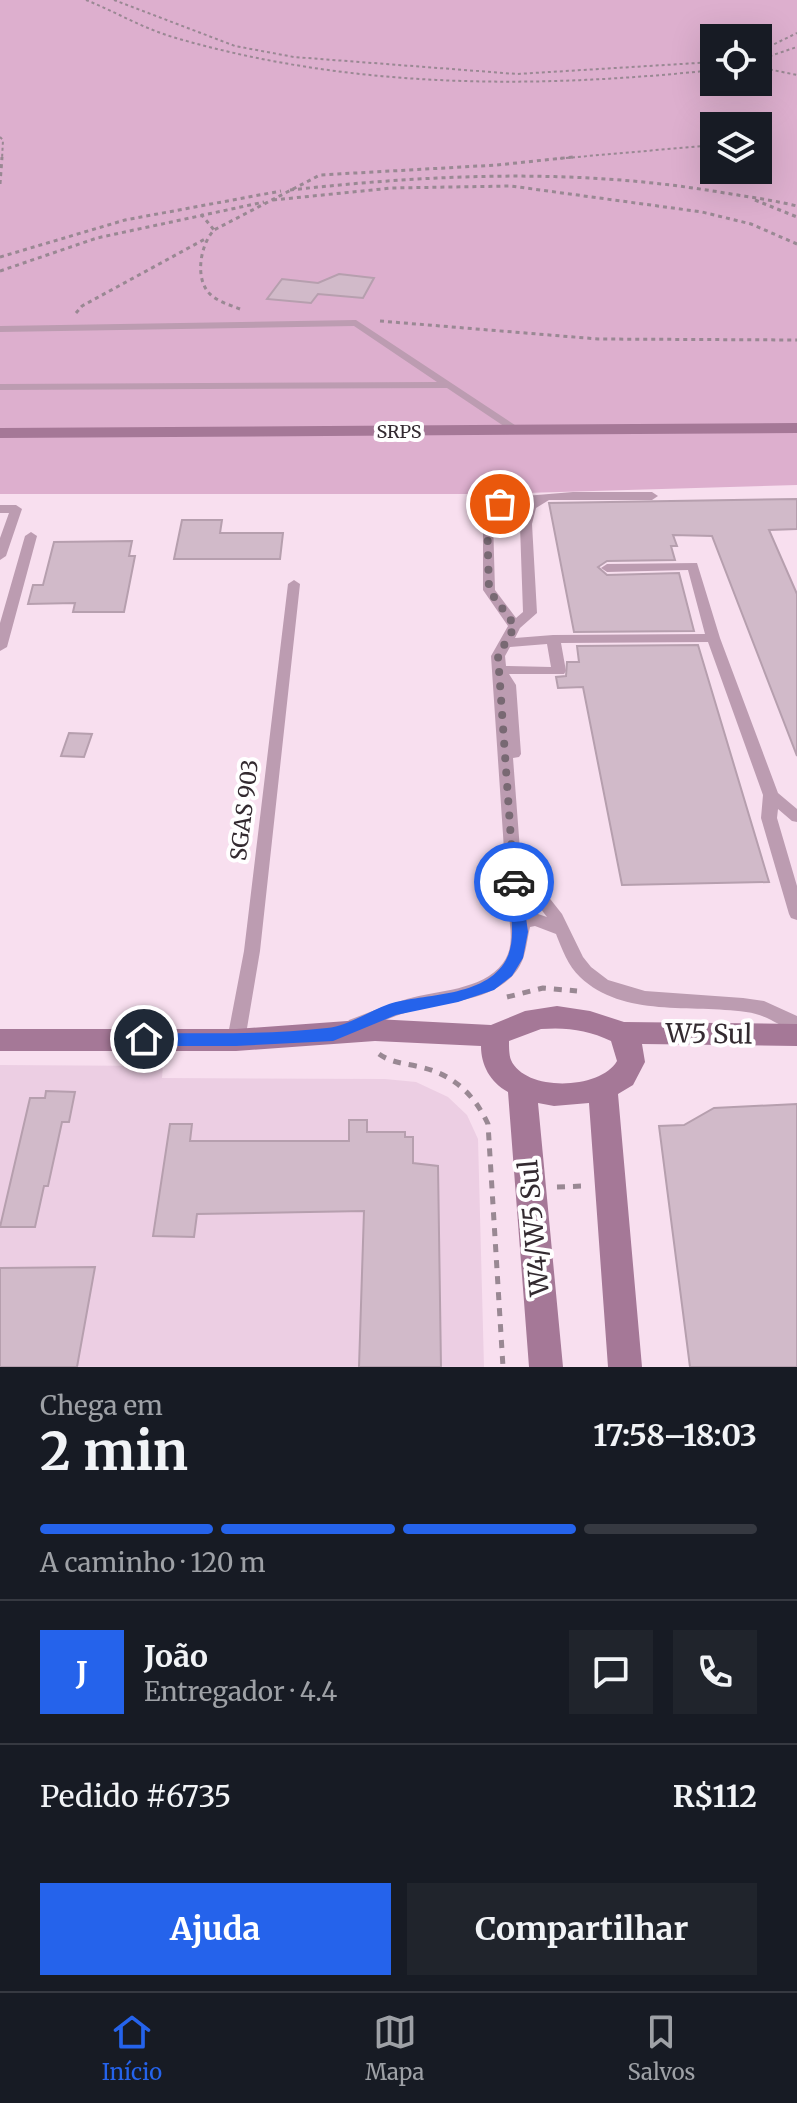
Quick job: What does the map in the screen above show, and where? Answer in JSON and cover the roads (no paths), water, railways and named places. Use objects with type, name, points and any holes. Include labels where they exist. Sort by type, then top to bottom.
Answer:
[{"type":"main road","name":"SRPS","points":[[0,433],[797,428]]},
{"type":"main road","name":"W5 Sul","points":[[495,1036],[531,1017],[597,1021],[621,1033],[797,1035]]},
{"type":"main road","points":[[0,1040],[236,1040],[375,1030],[495,1036],[492,1050],[495,1064],[503,1076],[522,1089],[578,1093],[603,1091],[623,1077],[631,1063],[630,1047],[621,1033]]},
{"type":"main road","name":"W4/W5 Sul","points":[[522,1089],[546,1367]]},
{"type":"main road","points":[[603,1091],[625,1367]]},
{"type":"lane","points":[[0,329],[356,323],[518,431]]},
{"type":"lane","points":[[0,387],[447,385]]},
{"type":"lane","points":[[515,626],[489,590],[487,517],[490,510],[500,504],[544,499],[652,496]]},
{"type":"lane","points":[[521,932],[515,894],[498,656],[515,626],[530,613],[526,524],[530,506],[544,499]]},
{"type":"lane","points":[[0,509],[16,509],[0,556]]},
{"type":"lane","points":[[487,517],[510,514],[526,524]]},
{"type":"lane","points":[[0,647],[31,536]]},
{"type":"lane","points":[[607,568],[693,566],[713,638],[771,795],[769,818],[797,914]]},
{"type":"lane","name":"SGAS 903","points":[[236,1040],[252,951],[294,584]]},
{"type":"lane","points":[[505,643],[553,639],[713,638]]},
{"type":"lane","points":[[501,672],[559,671],[553,639]]},
{"type":"lane","points":[[501,672],[509,685],[523,874],[532,891],[563,930],[578,964],[587,975],[612,989],[686,1002],[759,1007],[797,1025]]},
{"type":"lane","points":[[771,795],[797,817]]},
{"type":"lane","points":[[333,1035],[393,1009],[458,996],[488,986],[513,964],[522,924],[535,919],[563,930]]}]
